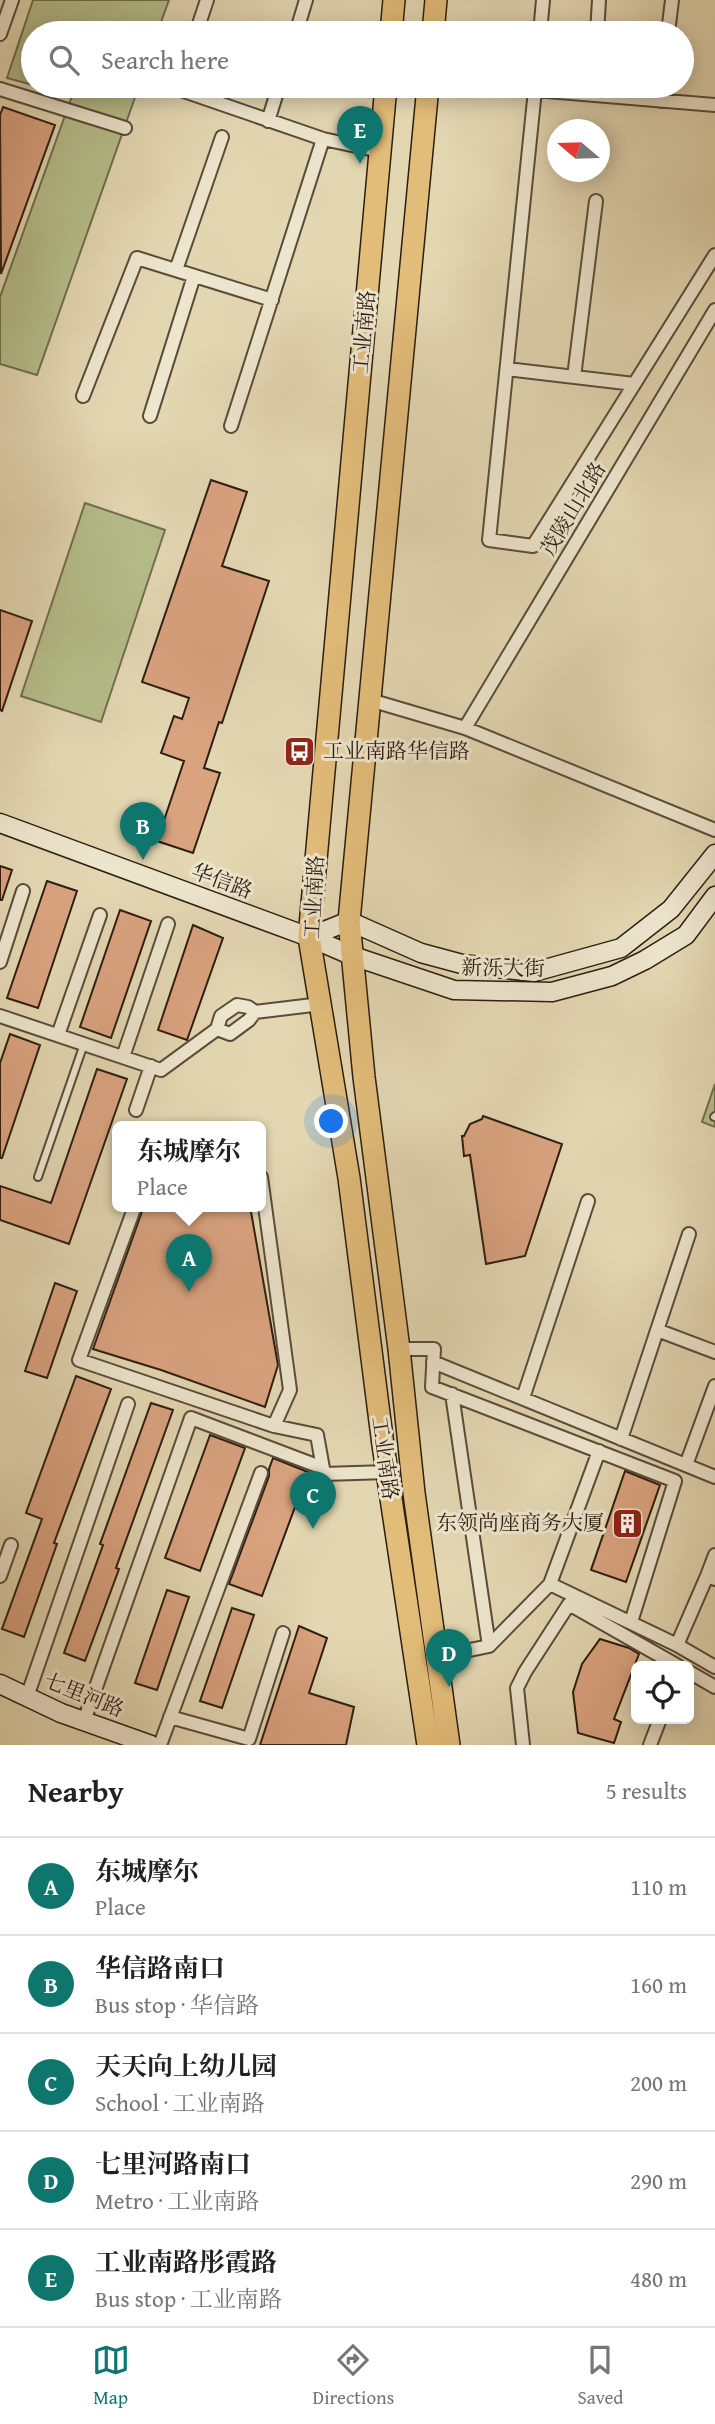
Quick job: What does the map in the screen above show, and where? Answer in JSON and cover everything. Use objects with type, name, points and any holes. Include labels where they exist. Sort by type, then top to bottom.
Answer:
[{"type":"main road","points":[[392,21],[394,0]]},
{"type":"main road","points":[[434,21],[436,0]]},
{"type":"main road","name":"工业南路","points":[[385,98],[309,937],[349,1178],[387,1472],[428,1745]]},
{"type":"main road","name":"工业南路","points":[[427,98],[349,921],[364,1076],[400,1349],[414,1493],[449,1745]]},
{"type":"main road","name":"华信路","points":[[0,823],[309,937]]},
{"type":"main road","name":"新泺大街","points":[[349,921],[421,953],[462,964],[534,972],[621,948],[671,909],[715,855]]},
{"type":"main road","name":"新泺大街","points":[[309,937],[353,956],[454,990],[552,992],[612,976],[645,960],[687,935],[715,896]]},
{"type":"main road","points":[[309,937],[349,921]]},
{"type":"main road","name":"七里河路","points":[[0,1684],[84,1721],[151,1745]]},
{"type":"street","points":[[0,34],[12,0]]},
{"type":"street","points":[[201,21],[207,0]]},
{"type":"street","points":[[300,21],[306,0]]},
{"type":"street","points":[[541,21],[544,0]]},
{"type":"street","points":[[598,21],[599,0]]},
{"type":"street","points":[[669,21],[672,0]]},
{"type":"street","points":[[0,89],[21,96]]},
{"type":"street","points":[[29,98],[125,128]]},
{"type":"street","points":[[203,98],[324,139],[380,151]]},
{"type":"street","points":[[268,121],[275,98]]},
{"type":"street","points":[[534,98],[489,540],[533,546],[715,255]]},
{"type":"street","points":[[638,98],[715,105]]},
{"type":"street","points":[[661,102],[662,98]]},
{"type":"street","points":[[176,270],[222,137]]},
{"type":"street","points":[[231,426],[324,139]]},
{"type":"street","points":[[574,377],[596,201]]},
{"type":"street","points":[[83,396],[137,258],[272,300]]},
{"type":"street","points":[[150,416],[194,276]]},
{"type":"street","name":"茂陵山北路","points":[[465,728],[715,310]]},
{"type":"street","points":[[507,369],[634,384]]},
{"type":"street","points":[[370,701],[465,728],[715,830]]},
{"type":"street","points":[[0,962],[23,891]]},
{"type":"street","points":[[58,1035],[100,915]]},
{"type":"street","points":[[123,1057],[168,923]]},
{"type":"street","points":[[1,1018],[161,1070],[218,1029],[220,1016],[237,1005],[248,1007],[255,1012],[321,1004]]},
{"type":"street","points":[[218,1029],[230,1034],[255,1012]]},
{"type":"street","points":[[136,1110],[151,1066]]},
{"type":"street","points":[[523,1398],[588,1201]]},
{"type":"street","points":[[133,1212],[79,1360],[274,1426],[317,1435],[324,1474],[387,1472]]},
{"type":"street","points":[[266,1212],[290,1390],[274,1426]]},
{"type":"street","points":[[621,1439],[689,1234]]},
{"type":"street","points":[[657,1330],[715,1352]]},
{"type":"street","points":[[400,1349],[433,1349],[432,1387],[676,1481],[631,1622]]},
{"type":"street","points":[[433,1362],[715,1477]]},
{"type":"street","points":[[686,1465],[715,1386]]},
{"type":"street","points":[[452,1394],[489,1646]]},
{"type":"street","points":[[27,1697],[128,1404]]},
{"type":"street","points":[[84,1721],[191,1418],[323,1468]]},
{"type":"street","points":[[436,1657],[489,1646],[550,1584],[599,1451]]},
{"type":"street","points":[[160,1745],[261,1473]]},
{"type":"street","points":[[0,1576],[11,1545]]},
{"type":"street","points":[[677,1645],[711,1578],[715,1555]]},
{"type":"street","points":[[550,1584],[677,1645],[715,1667]]},
{"type":"street","points":[[519,1744],[517,1688],[569,1604],[669,1661]]},
{"type":"street","points":[[170,1717],[249,1739],[283,1633]]},
{"type":"street","points":[[694,1675],[715,1687]]},
{"type":"street","points":[[650,1745],[658,1724]]},
{"type":"lane","points":[[38,1177],[84,1044]]},
{"type":"green space","points":[[33,0],[169,0],[161,21],[26,21]]},
{"type":"green space","points":[[21,36],[21,82],[7,78]]},
{"type":"green space","points":[[71,98],[135,98],[37,375],[0,364],[0,297]]},
{"type":"green space","points":[[85,503],[165,530],[101,722],[21,696]]},
{"type":"green space","points":[[715,1084],[715,1127],[702,1122]]},
{"type":"building","points":[[3,107],[55,125],[1,274],[0,115]]},
{"type":"building","points":[[211,480],[247,492],[222,566],[269,581],[222,723],[219,722],[204,768],[220,773],[193,853],[157,841],[184,761],[161,753],[174,716],[182,719],[189,698],[142,682]]},
{"type":"building","points":[[0,610],[32,621],[2,711],[0,710]]},
{"type":"building","points":[[0,866],[12,870],[2,900],[0,900]]},
{"type":"building","points":[[47,881],[77,891],[38,1008],[7,998]]},
{"type":"building","points":[[120,910],[151,921],[111,1038],[80,1027]]},
{"type":"building","points":[[193,925],[223,938],[187,1040],[158,1030]]},
{"type":"building","points":[[10,1034],[40,1045],[0,1158],[0,1063]]},
{"type":"building","points":[[97,1069],[127,1079],[69,1244],[0,1220],[0,1186],[51,1203]]},
{"type":"building","points":[[483,1116],[562,1144],[525,1256],[486,1264],[470,1155],[464,1156],[462,1136],[470,1124]]},
{"type":"building","points":[[142,1212],[251,1212],[278,1365],[265,1407],[93,1349]]},
{"type":"building","points":[[55,1283],[77,1291],[47,1378],[25,1371]]},
{"type":"building","points":[[76,1376],[111,1389],[54,1543],[57,1544],[24,1637],[2,1629],[42,1519],[26,1513]]},
{"type":"building","points":[[151,1403],[173,1410],[85,1661],[64,1653]]},
{"type":"building","points":[[210,1435],[245,1448],[200,1571],[165,1558]]},
{"type":"building","points":[[273,1458],[308,1472],[262,1596],[229,1584],[269,1476]]},
{"type":"building","name":"东领尚座商务大厦","points":[[625,1471],[660,1485],[626,1582],[591,1570]]},
{"type":"building","points":[[167,1590],[189,1597],[157,1690],[135,1683]]},
{"type":"building","points":[[232,1608],[254,1615],[222,1708],[200,1701]]},
{"type":"building","points":[[299,1626],[327,1638],[309,1693],[354,1707],[346,1745],[260,1745]]},
{"type":"building","points":[[600,1639],[639,1654],[636,1661],[631,1661],[631,1675],[614,1719],[621,1722],[614,1743],[578,1733],[573,1692],[582,1664]]},
{"type":"place","name":"工业南路彤霞路","points":[[360,164]]},
{"type":"place","name":"工业南路华信路","points":[[300,751]]},
{"type":"place","name":"华信路南口","points":[[143,860]]},
{"type":"place","name":"东城摩尔","points":[[189,1292]]},
{"type":"place","name":"东领尚座商务大厦","points":[[627,1523]]},
{"type":"place","name":"天天向上幼儿园","points":[[313,1529]]},
{"type":"place","name":"七里河路南口","points":[[449,1687]]}]
